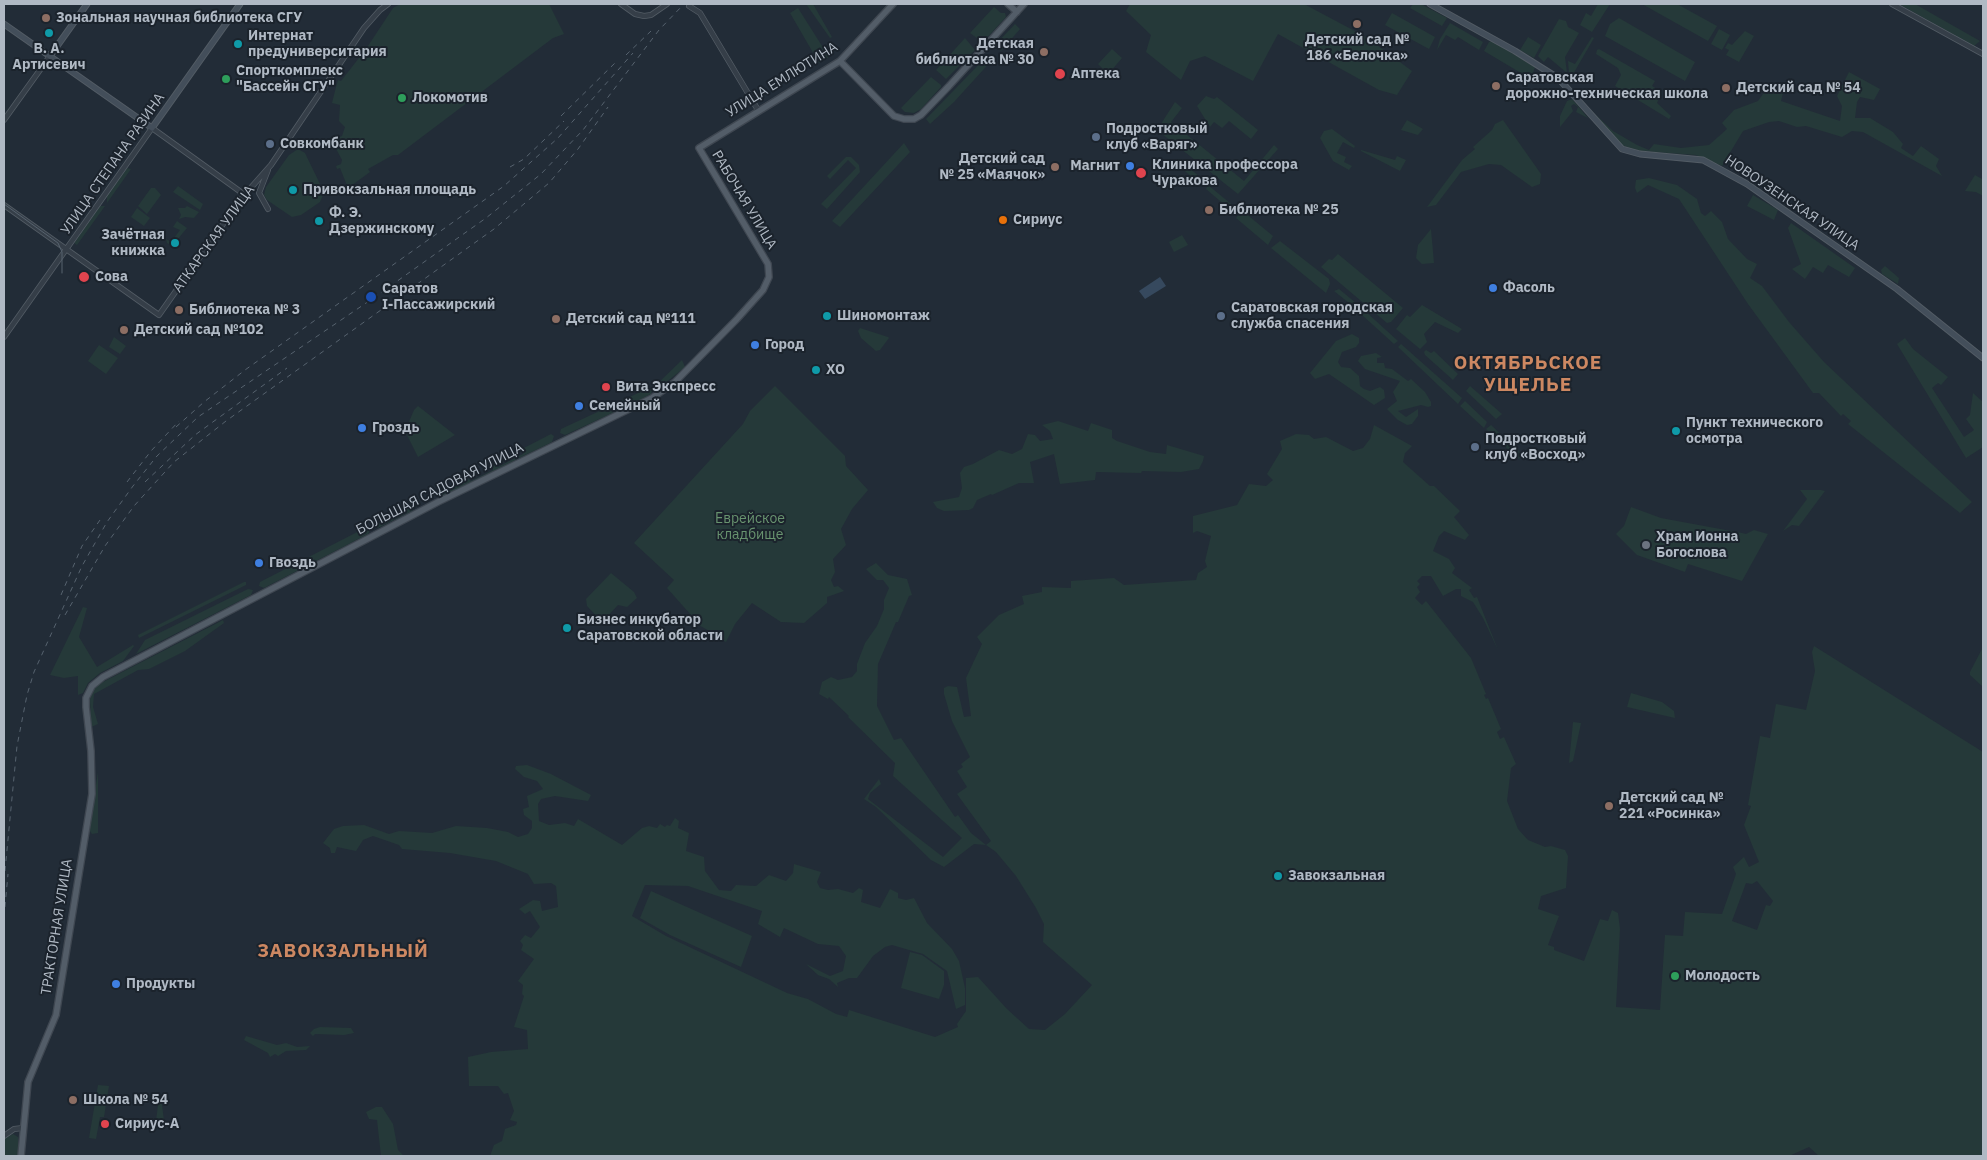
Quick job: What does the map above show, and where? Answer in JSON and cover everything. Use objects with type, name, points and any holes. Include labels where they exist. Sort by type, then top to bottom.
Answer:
[{"type":"main road","points":[[50,56],[87,4]]},
{"type":"main road","name":"УЛИЦА СТЕПАНА РАЗИНА","points":[[152,128],[240,4]]},
{"type":"main road","name":"УЛИЦА ЕМЛЮТИНА","points":[[699,148],[840,61],[893,4]]},
{"type":"main road","points":[[1008,4],[1017,12]]},
{"type":"main road","points":[[840,61],[894,116],[909,120],[921,115],[1024,4]]},
{"type":"main road","name":"НОВОУЗЕНСКАЯ УЛИЦА","points":[[1430,4],[1515,51],[1558,78],[1622,149],[1640,154],[1703,160],[1747,184],[1897,289],[1983,358]]},
{"type":"main road","points":[[4,24],[152,128]]},
{"type":"main road","name":"РАБОЧАЯ УЛИЦА","points":[[699,148],[768,264]]},
{"type":"main road","name":"БОЛЬШАЯ САДОВАЯ УЛИЦА","points":[[86,698],[92,686],[103,677],[438,502],[652,398],[692,366],[749,306],[767,283],[768,264]]},
{"type":"main road","name":"ТРАКТОРНАЯ УЛИЦА","points":[[21,1156],[30,1075],[47,1041],[56,1015],[92,794],[93,777],[86,715],[86,698]]},
{"type":"street","name":"АТКАРСКАЯ УЛИЦА","points":[[66,249],[159,315],[246,195],[271,164],[369,21],[388,4]]},
{"type":"street","points":[[621,4],[640,16],[651,14],[667,4]]},
{"type":"street","points":[[1892,4],[1983,54]]},
{"type":"street","points":[[693,6],[700,13],[758,110]]},
{"type":"street","points":[[4,120],[50,56]]},
{"type":"street","points":[[152,128],[246,195]]},
{"type":"street","name":"УЛИЦА СТЕПАНА РАЗИНА","points":[[4,337],[152,128]]},
{"type":"street","name":"АТКАРСКАЯ УЛИЦА","points":[[268,209],[259,194],[271,164]]},
{"type":"street","points":[[4,205],[66,249]]},
{"type":"street","points":[[4,1136],[14,1129],[23,1128]]},
{"type":"green space","name":"Локомотив","points":[[400,4],[549,4],[564,34],[553,38],[398,155],[393,155],[368,169],[370,172],[348,188],[340,168],[337,169],[336,166],[341,164],[342,160],[334,145],[326,146],[324,143],[342,136],[345,127],[339,121],[340,105],[332,103],[336,87],[338,80],[341,81],[366,49],[393,8]]},
{"type":"green space","points":[[806,4],[813,4],[832,37],[830,38]]},
{"type":"green space","points":[[1130,4],[1304,4],[1366,37],[1412,71],[1397,95],[1379,90],[1278,34],[1253,81],[1205,56],[1190,61],[1181,80],[1146,52],[1151,35],[1126,11]]},
{"type":"green space","points":[[1413,4],[1421,4],[1447,18],[1442,26],[1410,8]]},
{"type":"green space","points":[[1598,4],[1610,4],[1592,32],[1580,25],[1586,13],[1591,16]]},
{"type":"green space","points":[[1642,4],[1677,4],[1717,26],[1708,41]]},
{"type":"green space","points":[[1899,4],[1915,4],[1980,41],[1974,46]]},
{"type":"green space","points":[[994,7],[1001,13],[1005,13],[1006,17],[983,42],[970,33]]},
{"type":"green space","points":[[798,8],[829,57],[819,63],[790,13]]},
{"type":"green space","points":[[1392,13],[1435,37],[1429,49],[1385,25]]},
{"type":"green space","points":[[1619,18],[1695,62],[1685,81],[1605,36],[1610,24]]},
{"type":"green space","points":[[1559,19],[1566,21],[1568,27],[1579,33],[1565,57],[1567,73],[1548,57],[1544,62],[1538,56]]},
{"type":"green space","points":[[1450,23],[1483,42],[1479,50],[1458,37],[1455,40],[1446,35],[1437,50],[1440,39]]},
{"type":"green space","points":[[1015,24],[1020,29],[1001,51],[995,45]]},
{"type":"green space","points":[[1719,29],[1730,35],[1722,50],[1711,44]]},
{"type":"green space","points":[[1745,31],[1754,36],[1739,62],[1726,55],[1729,50],[1725,48],[1728,43],[1732,45]]},
{"type":"green space","points":[[1528,37],[1541,45],[1534,58],[1520,50]]},
{"type":"green space","points":[[1592,37],[1594,38],[1572,76],[1569,74],[1568,61],[1575,64]]},
{"type":"green space","points":[[965,38],[975,50],[946,79],[936,70]]},
{"type":"green space","points":[[1492,41],[1535,67],[1531,79],[1484,51],[1489,42]]},
{"type":"green space","points":[[1112,49],[1122,58],[1110,72],[1106,72],[1098,64]]},
{"type":"green space","points":[[1599,49],[1655,81],[1652,86],[1662,92],[1657,103],[1671,116],[1669,119],[1615,86],[1621,75],[1618,68],[1596,54]]},
{"type":"green space","points":[[988,55],[993,59],[954,102],[930,124],[926,119]]},
{"type":"green space","points":[[1849,72],[1880,89],[1874,100],[1860,97],[1857,102],[1855,118],[1870,118],[1893,132],[1903,144],[1901,148],[1913,156],[1921,146],[1939,159],[1936,166],[1942,176],[1863,132],[1852,131],[1842,137],[1806,126],[1797,127],[1779,121],[1769,122],[1743,131],[1722,166],[1696,155],[1640,151],[1621,145],[1594,113],[1613,131],[1649,150],[1654,144],[1681,148],[1709,145],[1727,129],[1722,123],[1734,110],[1758,101],[1765,91],[1783,93],[1781,101],[1840,121],[1842,106],[1837,96]]},
{"type":"green space","points":[[931,77],[941,87],[921,109],[914,113],[905,112],[901,108]]},
{"type":"green space","points":[[1206,96],[1214,99],[1217,97],[1258,130],[1251,139],[1229,121],[1222,128],[1214,122],[1210,127],[1197,106]]},
{"type":"green space","points":[[1572,99],[1588,118],[1576,112],[1578,107],[1574,104],[1571,106],[1573,111],[1560,127],[1560,116],[1567,101]]},
{"type":"green space","points":[[1175,102],[1182,108],[1171,122],[1244,181],[1274,145],[1278,149],[1238,194],[1157,130]]},
{"type":"green space","points":[[1407,120],[1423,129],[1418,135],[1401,130]]},
{"type":"green space","points":[[1503,120],[1541,174],[1540,184],[1532,187],[1501,165],[1489,164],[1461,172],[1436,205],[1427,207],[1462,160],[1475,149],[1473,147],[1492,130],[1495,124]]},
{"type":"green space","points":[[1332,129],[1355,146],[1354,148],[1343,142],[1337,153],[1346,157],[1344,162],[1352,166],[1349,170],[1333,161],[1320,138],[1324,131]]},
{"type":"green space","points":[[904,143],[910,152],[840,227],[832,221]]},
{"type":"green space","points":[[298,149],[305,153],[320,184],[323,195],[320,202],[301,215],[292,217],[267,200],[264,195],[266,187],[289,155]]},
{"type":"green space","points":[[1361,150],[1395,160],[1397,156],[1406,160],[1400,171]]},
{"type":"green space","points":[[846,157],[851,157],[859,165],[860,172],[827,209],[821,204],[856,168],[848,160],[830,179],[827,176]]},
{"type":"green space","points":[[1178,159],[1205,181],[1203,186],[1175,163]]},
{"type":"green space","points":[[127,168],[131,169],[107,203],[107,195]]},
{"type":"green space","points":[[1975,175],[1982,179],[1983,196],[1976,192],[1965,191]]},
{"type":"green space","points":[[1649,178],[1677,185],[1697,199],[1701,213],[1705,216],[1711,211],[1722,222],[1728,239],[1747,259],[1757,264],[1750,278],[1762,286],[1789,322],[1824,362],[1972,502],[1960,513],[1848,424],[1851,421],[1843,414],[1841,416],[1819,393],[1813,393],[1748,304],[1679,199],[1648,185],[1637,193],[1635,188],[1636,180]]},
{"type":"green space","points":[[1208,185],[1236,208],[1233,212],[1206,189]]},
{"type":"green space","points":[[178,186],[203,204],[200,210],[173,192]]},
{"type":"green space","points":[[151,188],[155,188],[161,195],[147,214],[138,206]]},
{"type":"green space","points":[[1753,195],[1778,210],[1774,220],[1747,206]]},
{"type":"green space","points":[[100,206],[105,206],[77,245],[74,243]]},
{"type":"green space","points":[[187,206],[199,212],[194,218],[185,217],[179,219],[181,215],[178,208],[185,208]]},
{"type":"green space","points":[[137,208],[150,218],[144,226],[131,217]]},
{"type":"green space","points":[[1241,212],[1244,212],[1273,236],[1268,245],[1236,218]]},
{"type":"green space","points":[[177,221],[187,228],[172,246],[167,243],[166,239],[171,242],[180,230],[173,227]]},
{"type":"green space","points":[[1791,223],[1855,268],[1849,277],[1828,265],[1823,273],[1813,267],[1805,279],[1792,269],[1801,264],[1788,228]]},
{"type":"green space","points":[[1431,229],[1434,263],[1422,264],[1416,258],[1418,245]]},
{"type":"green space","points":[[1182,235],[1188,245],[1174,252],[1169,242]]},
{"type":"green space","points":[[1280,241],[1329,279],[1330,284],[1326,293],[1271,248]]},
{"type":"green space","points":[[1338,254],[1403,308],[1391,322],[1387,323],[1321,267]]},
{"type":"green space","points":[[1885,266],[1899,278],[1898,284],[1882,274],[1881,270]]},
{"type":"green space","points":[[1339,289],[1362,308],[1359,312],[1353,311],[1347,306],[1349,303],[1334,291]]},
{"type":"green space","points":[[1422,305],[1462,329],[1458,333],[1435,322],[1424,334],[1427,342],[1420,349],[1396,329],[1407,315],[1410,317]]},
{"type":"green space","points":[[1365,311],[1398,341],[1394,344],[1362,315]]},
{"type":"green space","points":[[860,328],[889,338],[880,350],[876,351],[861,338],[858,331]]},
{"type":"green space","points":[[1352,334],[1359,338],[1359,343],[1356,347],[1342,352],[1338,362],[1341,367],[1350,368],[1359,376],[1360,386],[1364,389],[1370,391],[1380,387],[1384,390],[1385,398],[1374,405],[1329,374],[1315,379],[1310,373],[1336,341]]},
{"type":"green space","points":[[114,337],[126,346],[120,354],[109,347]]},
{"type":"green space","points":[[1905,338],[1913,349],[1948,377],[1941,385],[1938,383],[1932,388],[1964,437],[1974,430],[1966,419],[1970,415],[1973,393],[1983,402],[1983,447],[1966,458],[1897,344]]},
{"type":"green space","points":[[1401,344],[1462,398],[1458,404],[1398,347]]},
{"type":"green space","points":[[99,345],[118,358],[106,374],[88,361]]},
{"type":"green space","points":[[1426,350],[1431,353],[1434,351],[1458,374],[1453,380],[1425,355],[1424,352]]},
{"type":"green space","points":[[1376,353],[1382,357],[1377,358],[1377,363],[1384,363],[1385,368],[1392,369],[1408,381],[1411,379],[1425,392],[1431,402],[1431,406],[1428,407],[1421,405],[1398,411],[1406,417],[1418,409],[1418,416],[1412,424],[1407,425],[1398,420],[1387,409],[1397,401],[1393,392],[1400,381],[1365,369],[1358,361],[1361,356]]},
{"type":"green space","points":[[682,360],[685,367],[658,389],[654,387]]},
{"type":"green space","name":"Еврейское кладбище","points":[[775,386],[845,456],[846,466],[868,490],[852,509],[841,529],[846,545],[833,559],[835,572],[831,580],[834,587],[838,586],[844,591],[827,597],[827,603],[804,623],[781,622],[752,603],[735,624],[726,642],[693,622],[691,615],[667,588],[674,580],[634,543],[743,424],[750,411]]},
{"type":"green space","points":[[1470,386],[1502,414],[1496,419],[1466,391]]},
{"type":"green space","points":[[649,388],[652,390],[651,394],[630,405],[565,435],[560,433],[561,429]]},
{"type":"green space","points":[[1465,401],[1487,422],[1484,428],[1460,406]]},
{"type":"green space","points":[[418,406],[455,435],[418,457],[405,431],[414,410]]},
{"type":"green space","points":[[1058,421],[1088,431],[1091,423],[1112,430],[1112,438],[1117,441],[1150,452],[1166,454],[1167,445],[1204,456],[1203,461],[1199,469],[1181,472],[1096,472],[1095,480],[1060,484],[1054,454],[1030,462],[1034,483],[1019,483],[991,494],[977,500],[973,508],[969,510],[944,511],[937,508],[933,502],[959,497],[962,488],[960,473],[964,467],[999,450],[1012,454],[1022,449],[1028,434],[1035,435],[1040,441],[1053,439],[1050,431],[1042,425]]},
{"type":"green space","points":[[1374,425],[1412,446],[1405,453],[1403,462],[1430,486],[1434,486],[1460,511],[1454,517],[1469,535],[1465,540],[1444,531],[1439,536],[1433,551],[1449,559],[1455,568],[1452,573],[1472,588],[1469,590],[1474,598],[1477,597],[1498,650],[1483,618],[1473,602],[1461,596],[1461,589],[1456,589],[1443,596],[1431,576],[1422,576],[1417,581],[1420,584],[1417,587],[1420,592],[1415,598],[1422,605],[1426,601],[1471,658],[1486,694],[1484,695],[1486,699],[1488,698],[1501,729],[1497,732],[1500,739],[1504,737],[1516,764],[1511,768],[1507,801],[1518,829],[1528,840],[1545,847],[1551,846],[1565,850],[1568,856],[1566,888],[1541,896],[1538,909],[1559,916],[1548,945],[1554,947],[1554,950],[1584,961],[1600,919],[1608,921],[1612,910],[1618,913],[1620,929],[1616,1007],[1660,1010],[1665,935],[1683,936],[1685,912],[1722,914],[1736,874],[1733,867],[1744,857],[1749,867],[1759,862],[1744,825],[1751,806],[1748,805],[1760,736],[1770,738],[1776,704],[1806,710],[1815,671],[1812,652],[1814,646],[1983,752],[1983,1156],[1819,1156],[1809,1147],[1789,1156],[490,1156],[494,1145],[502,1141],[505,1129],[516,1125],[517,1122],[510,1120],[514,1111],[508,1093],[504,1094],[498,1086],[469,1086],[468,1057],[491,1052],[528,1049],[527,1030],[514,1027],[524,996],[522,994],[523,985],[518,981],[534,959],[521,950],[523,945],[520,941],[525,935],[531,938],[540,927],[530,911],[525,914],[519,909],[533,900],[540,901],[542,911],[558,907],[556,886],[551,883],[534,884],[528,874],[496,861],[450,853],[402,849],[399,845],[373,836],[363,840],[356,851],[337,847],[335,853],[331,853],[330,848],[323,843],[334,829],[343,826],[364,825],[389,834],[399,831],[432,833],[456,826],[487,828],[508,832],[518,837],[528,834],[532,828],[532,821],[524,815],[523,809],[529,807],[527,796],[543,789],[537,781],[524,777],[515,769],[516,766],[527,765],[551,774],[591,795],[588,801],[555,796],[541,799],[538,804],[539,821],[549,825],[565,823],[574,826],[578,819],[622,845],[642,828],[649,826],[657,828],[660,824],[665,827],[667,825],[670,826],[675,818],[679,821],[678,828],[689,833],[686,851],[704,857],[705,871],[719,890],[731,891],[736,885],[756,886],[769,875],[786,881],[793,873],[794,864],[821,872],[817,882],[820,888],[828,890],[838,889],[853,893],[859,888],[863,890],[861,902],[880,908],[890,889],[898,893],[898,898],[906,900],[914,898],[927,923],[952,949],[959,961],[965,988],[965,1005],[956,1009],[947,971],[923,954],[892,945],[885,947],[873,956],[857,978],[849,978],[837,983],[838,987],[829,979],[818,975],[806,964],[830,976],[843,971],[846,956],[839,946],[818,944],[784,928],[780,937],[758,924],[762,911],[688,886],[645,885],[632,916],[666,936],[787,993],[808,999],[836,1014],[847,1017],[849,1010],[935,1037],[958,1027],[957,1024],[966,1011],[966,978],[978,977],[1007,1009],[1029,1029],[1045,1030],[1065,1014],[1092,985],[1043,942],[1044,924],[1036,908],[1016,876],[996,852],[986,845],[991,841],[957,794],[967,787],[957,771],[963,767],[961,764],[970,757],[952,721],[944,694],[944,688],[948,686],[957,687],[964,717],[971,716],[966,678],[982,644],[977,637],[999,615],[1024,604],[1022,596],[1042,592],[1042,587],[1071,588],[1071,581],[1114,578],[1124,585],[1196,580],[1198,573],[1207,567],[1205,561],[1211,536],[1197,531],[1193,533],[1193,516],[1237,505],[1249,484],[1266,486],[1273,480],[1267,474],[1282,449],[1280,441],[1296,434],[1309,435],[1314,439],[1326,437],[1353,451],[1363,448],[1370,439]],"holes":[[[1757,881],[1773,901],[1770,906],[1766,905],[1757,930],[1732,921],[1746,883],[1752,884]]]},
{"type":"green space","points":[[1491,425],[1522,454],[1519,459],[1486,429]]},
{"type":"green space","points":[[551,434],[554,436],[552,442],[443,496],[440,494],[440,490],[466,478],[471,481],[493,470],[492,465],[495,464],[498,467],[523,454],[522,449]]},
{"type":"green space","points":[[1800,490],[1825,491],[1799,526],[1792,525],[1783,531],[1807,499]]},
{"type":"green space","points":[[411,504],[414,508],[412,511],[378,528],[374,527],[375,523]]},
{"type":"green space","points":[[1631,507],[1661,518],[1746,534],[1754,530],[1768,534],[1742,581],[1688,564],[1685,572],[1637,555],[1616,534],[1624,526]]},
{"type":"green space","points":[[367,527],[370,530],[368,534],[264,588],[259,586],[260,582]]},
{"type":"green space","points":[[876,563],[888,575],[907,579],[912,595],[909,596],[898,622],[896,622],[878,664],[877,706],[894,740],[901,738],[955,817],[958,815],[971,833],[986,845],[974,844],[944,867],[931,860],[876,807],[864,799],[879,779],[881,784],[870,793],[868,799],[943,857],[962,838],[893,776],[895,763],[849,716],[829,697],[828,699],[819,694],[822,682],[831,677],[838,680],[852,677],[857,671],[857,664],[865,643],[877,626],[884,609],[884,600],[889,588],[883,580],[877,580],[866,569]]},
{"type":"green space","points":[[611,573],[634,592],[637,598],[627,607],[618,605],[602,622],[587,606],[586,599]]},
{"type":"green space","points":[[246,582],[246,585],[139,638],[138,635]]},
{"type":"green space","points":[[248,589],[253,590],[251,595],[136,654],[145,640]]},
{"type":"green space","points":[[83,607],[87,608],[79,637],[97,667],[134,646],[123,661],[100,673],[88,683],[83,693],[78,695],[78,676],[64,678],[50,675]]},
{"type":"green space","points":[[223,620],[224,623],[185,651],[149,669],[138,670],[94,694],[93,707],[98,724],[91,727],[90,699],[94,688]]},
{"type":"green space","points":[[1983,647],[1983,687],[1970,675],[1970,672]]},
{"type":"green space","points":[[1631,693],[1662,702],[1674,711],[1675,718],[1627,707]]},
{"type":"green space","points":[[1573,722],[1581,723],[1573,761],[1569,763]]},
{"type":"green space","points":[[98,772],[98,833],[92,834],[89,830]]},
{"type":"green space","points":[[651,891],[752,936],[741,967],[670,935],[640,918]]},
{"type":"green space","points":[[910,952],[922,955],[944,971],[944,985],[939,999],[901,988]]},
{"type":"green space","points":[[320,1027],[351,1028],[354,1033],[344,1035],[315,1034],[313,1036],[310,1033]]},
{"type":"green space","points":[[246,1036],[277,1045],[286,1043],[297,1047],[310,1046],[306,1050],[286,1051],[278,1056],[275,1054],[270,1057],[268,1053],[244,1040]]},
{"type":"green space","points":[[98,1085],[109,1086],[104,1117],[100,1117],[96,1139],[89,1138]]},
{"type":"green space","points":[[159,1097],[161,1097],[165,1128],[155,1129]]},
{"type":"green space","points":[[376,1107],[382,1107],[393,1124],[398,1150],[404,1156],[381,1156],[377,1120],[369,1119],[366,1112]]},
{"type":"green space","points":[[13,1134],[18,1137],[18,1156],[4,1156],[4,1139]]},
{"type":"water","points":[[1160,277],[1166,286],[1145,299],[1139,291]]},
{"type":"tram line","points":[[4,204],[58,243],[62,252],[62,273]]},
{"type":"railway","points":[[4,881],[17,746],[27,695],[34,672],[82,566],[107,522],[133,486],[157,456],[198,417],[372,299],[486,218],[541,174],[583,130],[659,30],[684,4]]},
{"type":"railway","points":[[626,55],[651,31]]},
{"type":"railway","points":[[176,427],[245,370],[504,186],[558,138],[633,53]]},
{"type":"railway","points":[[561,116],[616,62]]},
{"type":"railway","points":[[65,615],[105,546],[134,506],[174,462],[226,421],[494,229],[549,183],[578,149],[608,107]]},
{"type":"railway","points":[[510,167],[524,159],[564,121]]},
{"type":"railway","points":[[145,482],[195,435],[287,368]]},
{"type":"railway","points":[[127,482],[151,451],[179,421]]},
{"type":"railway","points":[[61,595],[82,546],[100,520]]},
{"type":"railway","points":[[4,917],[8,874]]},
{"type":"place","name":"Зональная научная библиотека СГУ","points":[[46,18]]},
{"type":"place","name":"Детский сад № 186 «Белочка»","points":[[1357,24]]},
{"type":"place","name":"В. А. Артисевич","points":[[49,33]]},
{"type":"place","name":"Интернат предуниверситария","points":[[238,44]]},
{"type":"place","name":"Детская библиотека № 30","points":[[1044,52]]},
{"type":"place","name":"Аптека","points":[[1060,74]]},
{"type":"place","name":"Спорткомплекс \"Бассейн СГУ\"","points":[[226,79]]},
{"type":"place","name":"Саратовская дорожно-техническая школа","points":[[1496,86]]},
{"type":"place","name":"Детский сад № 54","points":[[1726,88]]},
{"type":"place","name":"Локомотив","points":[[402,98]]},
{"type":"place","name":"Подростковый клуб «Варяг»","points":[[1096,137]]},
{"type":"place","name":"Совкомбанк","points":[[270,144]]},
{"type":"place","name":"Магнит","points":[[1130,166]]},
{"type":"place","name":"Детский сад № 25 «Маячок»","points":[[1055,167]]},
{"type":"place","name":"Клиника профессора Чуракова","points":[[1141,173]]},
{"type":"place","name":"Привокзальная площадь","points":[[293,190]]},
{"type":"place","name":"Библиотека № 25","points":[[1209,210]]},
{"type":"place","name":"Сириус","points":[[1003,220]]},
{"type":"place","name":"Ф. Э. Дзержинскому","points":[[319,221]]},
{"type":"place","name":"Зачётная книжка","points":[[175,243]]},
{"type":"place","name":"Сова","points":[[84,277]]},
{"type":"place","name":"Фасоль","points":[[1493,288]]},
{"type":"place","name":"Саратов I-Пассажирский","points":[[371,297]]},
{"type":"place","name":"Библиотека № 3","points":[[179,310]]},
{"type":"place","name":"Шиномонтаж","points":[[827,316]]},
{"type":"place","name":"Саратовская городская служба спасения","points":[[1221,316]]},
{"type":"place","name":"Детский сад №111","points":[[556,319]]},
{"type":"place","name":"Детский сад №102","points":[[124,330]]},
{"type":"place","name":"Город","points":[[755,345]]},
{"type":"place","name":"ХО","points":[[816,370]]},
{"type":"place","name":"Вита Экспресс","points":[[606,387]]},
{"type":"place","name":"Семейный","points":[[579,406]]},
{"type":"place","name":"Гроздь","points":[[362,428]]},
{"type":"place","name":"Пункт технического осмотра","points":[[1676,431]]},
{"type":"place","name":"Подростковый клуб «Восход»","points":[[1475,447]]},
{"type":"place","name":"Храм Ионна Богослова","points":[[1646,545]]},
{"type":"place","name":"Гвоздь","points":[[259,563]]},
{"type":"place","name":"Бизнес инкубатор Саратовской области","points":[[567,628]]},
{"type":"place","name":"Детский сад № 221 «Росинка»","points":[[1609,806]]},
{"type":"place","name":"Завокзальная","points":[[1278,876]]},
{"type":"place","name":"Молодость","points":[[1675,976]]},
{"type":"place","name":"Продукты","points":[[116,984]]},
{"type":"place","name":"Школа № 54","points":[[73,1100]]},
{"type":"place","name":"Сириус-А","points":[[105,1124]]},
{"type":"district","name":"ОКТЯБРЬСКОЕ УЩЕЛЬЕ","points":[[1528,375]]},
{"type":"district","name":"ЗАВОКЗАЛЬНЫЙ","points":[[343,952]]}]
